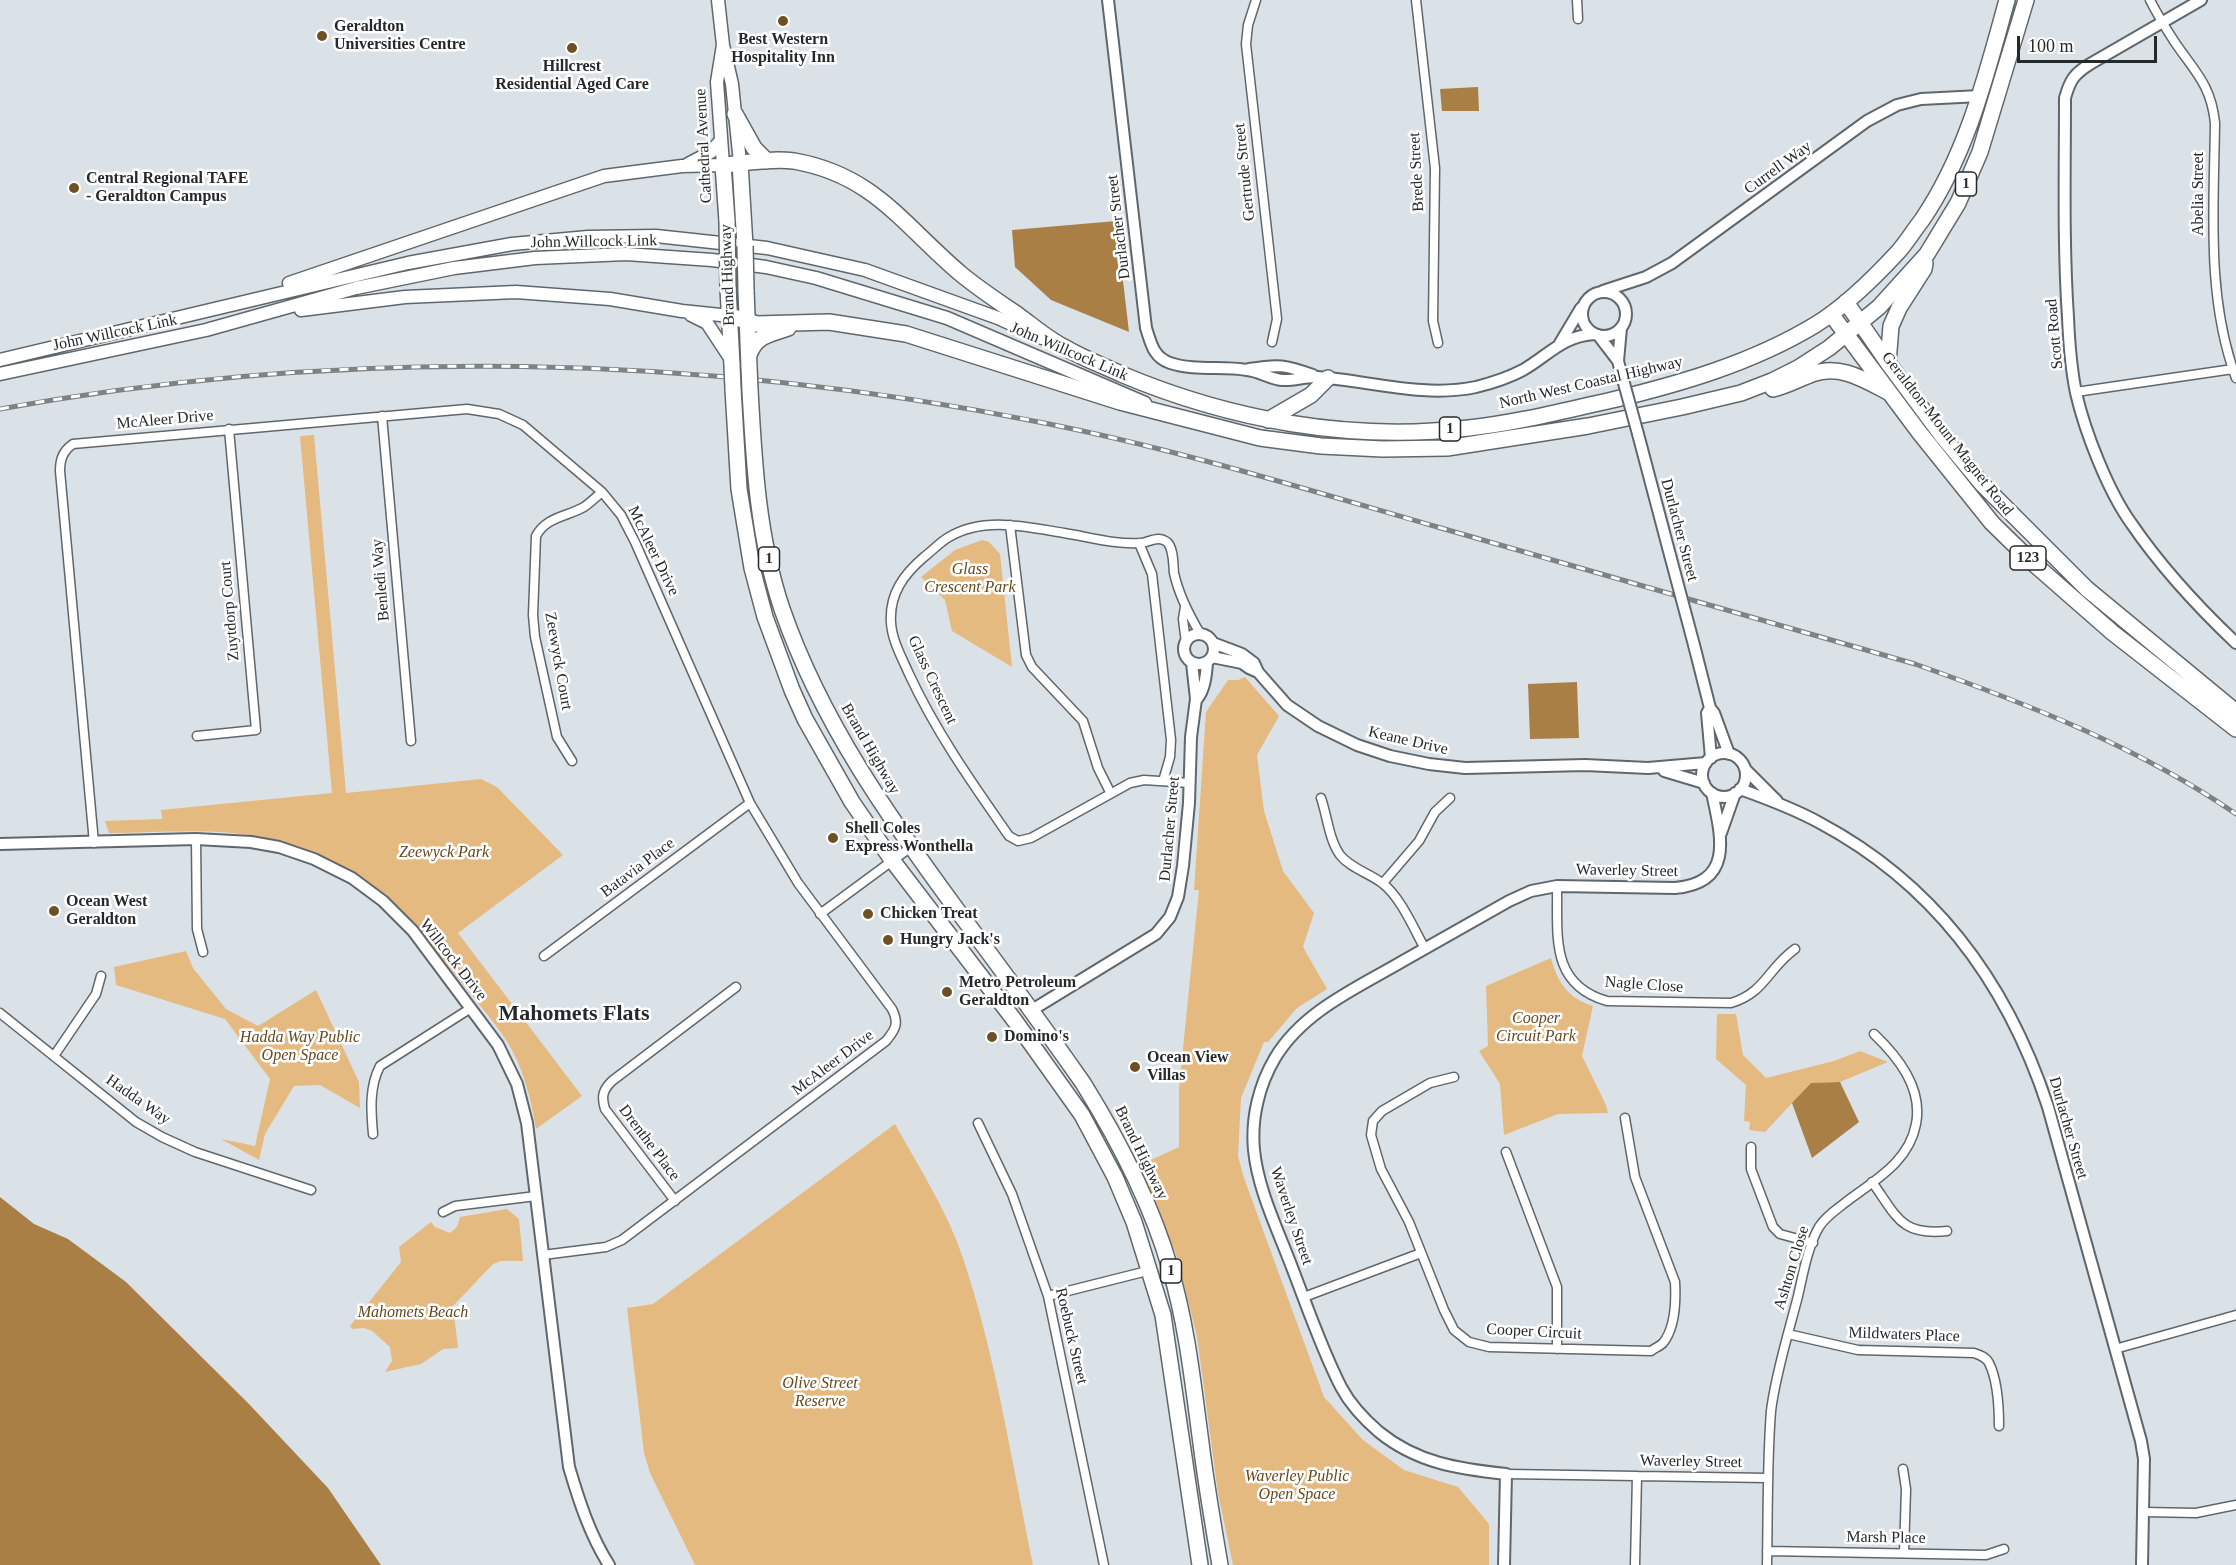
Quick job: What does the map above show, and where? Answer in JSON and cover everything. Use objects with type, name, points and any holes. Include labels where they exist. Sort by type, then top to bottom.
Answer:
[{"type":"highway","name":"North West Coastal Highway","points":[[1062,347],[1168,394],[1268,420],[1329,429],[1402,431],[1468,428],[1548,415],[1661,388],[1723,368],[1817,324],[1846,302],[1901,249],[1941,191],[1964,143],[2007,0]]},
{"type":"highway","name":"1","points":[[748,322],[800,324],[829,322],[906,334],[1120,402],[1260,438],[1321,446],[1383,449],[1447,448],[1588,426],[1741,393],[1798,368],[1847,334],[1879,307],[1927,254],[1958,203],[1980,152],[2026,0]]},
{"type":"highway","points":[[735,114],[754,148],[767,161]]},
{"type":"highway","name":"1","points":[[723,165],[790,160],[830,170],[857,183],[892,208],[961,274],[1062,347]]},
{"type":"highway","name":"Brand Highway","points":[[740,164],[745,222],[750,390],[759,508],[767,555],[782,609],[806,668],[830,718],[882,806],[1083,1083],[1133,1170],[1170,1268],[1190,1358],[1207,1489],[1220,1565]]},
{"type":"highway","name":"Cathedral Avenue","points":[[723,165],[732,389]]},
{"type":"highway","points":[[1888,363],[1891,326],[1899,308],[1924,269],[1927,254]]},
{"type":"highway","name":"Geraldton-Mount Magnet Road","points":[[1846,302],[1943,437],[1982,484],[2087,589],[2236,712]]},
{"type":"highway","name":"Geraldton-Mount Magnet Road","points":[[1831,314],[1919,432],[1992,523],[2033,563],[2113,633],[2236,729]]},
{"type":"highway","points":[[730,316],[748,322]]},
{"type":"highway","name":"1","points":[[749,361],[753,344],[761,338],[800,324]]},
{"type":"highway","points":[[1741,393],[1776,389],[1816,373],[1836,370],[1850,373],[1890,393]]},
{"type":"highway","points":[[1268,420],[1311,395],[1322,377]]},
{"type":"highway","name":"Brand Highway","points":[[732,389],[739,489],[752,567],[765,617],[805,719],[852,802],[892,860],[1015,1021],[1082,1116],[1115,1176],[1134,1222],[1151,1270],[1163,1315],[1200,1565]]},
{"type":"main road","name":"Cathedral Avenue","points":[[718,0],[723,45],[732,84],[740,164]]},
{"type":"main road","name":"Cathedral Avenue","points":[[723,45],[717,82],[723,165]]},
{"type":"main road","points":[[682,166],[711,152],[721,141]]},
{"type":"main road","points":[[158,322],[290,283],[604,176],[682,166],[723,165]]},
{"type":"main road","name":"John Willcock Link","points":[[0,360],[408,263],[512,244],[588,237],[656,236],[767,248],[866,270],[998,318],[1062,347]]},
{"type":"main road","name":"John Willcock Link","points":[[0,374],[206,330],[356,288],[453,268],[536,258],[626,254],[712,260],[766,267],[816,278],[947,318],[1174,415]]},
{"type":"main road","points":[[206,330],[308,309],[405,297],[516,292],[610,299],[730,316]]},
{"type":"main road","points":[[682,311],[707,323],[732,363]]},
{"type":"street","name":"Durlacher Street","points":[[1108,0],[1146,328],[1154,352],[1168,363],[1248,370],[1268,366],[1289,366],[1322,377],[1421,389],[1466,388],[1512,375],[1560,344],[1575,337],[1596,334],[1618,361]]},
{"type":"street","name":"Gertrude Street","points":[[1256,0],[1248,25],[1246,44],[1277,319],[1272,342]]},
{"type":"street","name":"Brede Street","points":[[1416,0],[1435,168],[1433,321],[1438,343]]},
{"type":"street","points":[[1577,0],[1578,19]]},
{"type":"street","name":"Abelia Street","points":[[2150,0],[2162,22],[2204,83],[2213,103],[2215,293],[2222,330],[2236,378]]},
{"type":"street","name":"Scott Road","points":[[2201,0],[2081,70],[2070,81],[2065,98],[2065,276],[2070,354],[2076,392],[2108,482],[2129,522],[2197,607],[2236,643]]},
{"type":"street","name":"Currell Way","points":[[1603,291],[1646,277],[1672,263],[1867,121],[1897,105],[1921,99],[1980,96]]},
{"type":"street","points":[[1603,291],[1615,295],[1624,304],[1626,316],[1621,328],[1611,335],[1596,334],[1583,323],[1581,317],[1583,304],[1591,295],[1603,291]]},
{"type":"street","name":"Durlacher Street","points":[[1560,344],[1583,304]]},
{"type":"street","name":"Durlacher Street","points":[[1621,328],[1618,361],[1710,708],[1714,712],[1729,754]]},
{"type":"street","points":[[2076,392],[2233,369]]},
{"type":"street","name":"McAleer Drive","points":[[94,843],[60,462],[64,450],[73,444],[467,409],[499,414],[522,425],[602,492],[621,515],[635,542],[750,803],[798,883],[892,1009],[897,1019],[895,1030],[886,1041],[622,1240],[606,1247],[543,1255]]},
{"type":"street","name":"Benledi Way","points":[[382,416],[411,741]]},
{"type":"street","name":"Zuytdorp Court","points":[[197,736],[256,730],[229,429]]},
{"type":"street","name":"Zeewyck Court","points":[[572,761],[557,737],[536,637],[533,615],[536,536],[541,527],[549,521],[584,507],[602,492]]},
{"type":"street","name":"Glass Crescent","points":[[1185,607],[1174,573],[1171,549],[1161,539],[1139,543],[1117,542],[1010,525],[992,525],[973,528],[949,537],[913,566],[899,583],[892,601],[891,624],[897,648],[924,707],[951,752],[1009,836],[1018,841],[1031,838],[1110,792],[1130,783],[1144,780],[1190,783]]},
{"type":"street","points":[[1010,525],[1026,655],[1032,668],[1083,721],[1098,768],[1110,792]]},
{"type":"street","name":"Durlacher Street","points":[[1139,543],[1152,574],[1171,740],[1170,757],[1163,781]]},
{"type":"street","points":[[1185,607],[1201,634],[1213,643],[1214,650],[1209,660],[1199,664],[1192,663],[1185,654],[1183,619],[1185,607]]},
{"type":"street","points":[[1186,643],[1190,637],[1201,634]]},
{"type":"street","name":"Keane Drive","points":[[1213,643],[1242,654],[1254,663],[1258,672],[1287,705],[1318,726],[1357,745],[1390,756],[1429,765],[1465,768],[1585,765],[1648,768],[1675,772],[1704,783]]},
{"type":"street","name":"Durlacher Street","points":[[1196,699],[1200,696],[1206,680],[1209,660]]},
{"type":"street","name":"Keane Drive","points":[[1209,660],[1242,663],[1258,672]]},
{"type":"street","name":"Durlacher Street","points":[[1015,1021],[1155,934],[1170,917],[1178,897],[1183,866],[1190,783],[1191,737],[1196,699],[1192,663]]},
{"type":"street","name":"Durlacher Street","points":[[1709,760],[1707,713],[1710,708]]},
{"type":"street","points":[[1720,754],[1729,754],[1739,759],[1745,769],[1745,782],[1738,791],[1724,796],[1712,793],[1704,783],[1703,772],[1709,760],[1720,754]]},
{"type":"street","name":"Keane Drive","points":[[1648,768],[1709,760]]},
{"type":"street","name":"Durlacher Street","points":[[1745,769],[1779,803]]},
{"type":"street","name":"Durlacher Street","points":[[1738,791],[1779,803],[1821,823],[1866,851],[1915,890],[1957,935],[1988,975],[2013,1020],[2034,1066],[2048,1107],[2144,1459],[2142,1565]]},
{"type":"street","name":"Waverley Street","points":[[1721,833],[1738,791]]},
{"type":"street","name":"Waverley Street","points":[[1712,793],[1722,847],[1712,873],[1703,881],[1692,886],[1557,886],[1531,891],[1509,901],[1320,1009],[1292,1035],[1275,1057],[1265,1077],[1257,1103],[1253,1128],[1254,1150],[1258,1175],[1304,1298],[1342,1389],[1360,1413],[1379,1432],[1404,1448],[1432,1461],[1462,1470],[1506,1474],[1768,1478]]},
{"type":"street","points":[[1321,798],[1328,817],[1333,843],[1341,856],[1383,884],[1395,896],[1425,949]]},
{"type":"street","points":[[1383,884],[1419,841],[1436,812],[1450,798]]},
{"type":"street","name":"Batavia Place","points":[[544,956],[750,803]]},
{"type":"street","points":[[196,839],[197,929],[203,952]]},
{"type":"street","name":"Willcock Drive","points":[[0,844],[196,839],[251,842],[279,847],[314,859],[352,878],[383,901],[413,931],[498,1045],[517,1084],[527,1123],[569,1467],[582,1510],[600,1551],[609,1565]]},
{"type":"street","points":[[820,914],[911,848]]},
{"type":"street","name":"Nagle Close","points":[[1557,886],[1558,950],[1563,966],[1575,984],[1590,996],[1607,1000],[1731,1004],[1755,993],[1783,957],[1795,949]]},
{"type":"street","points":[[54,1056],[96,994],[101,976]]},
{"type":"street","name":"Drenthe Place","points":[[675,1201],[605,1109],[602,1099],[604,1089],[736,987]]},
{"type":"street","points":[[373,1134],[371,1115],[373,1079],[380,1066],[471,1008]]},
{"type":"street","name":"Hadda Way","points":[[0,1013],[136,1122],[162,1137],[195,1152],[311,1190]]},
{"type":"street","name":"Ashton Close","points":[[1767,1565],[1772,1408],[1788,1334],[1813,1243],[1819,1227],[1829,1215],[1897,1163],[1911,1143],[1917,1121],[1916,1098],[1910,1081],[1895,1054],[1874,1034]]},
{"type":"street","name":"Cooper Circuit","points":[[1454,1077],[1430,1083],[1382,1111],[1373,1121],[1371,1135],[1381,1169],[1409,1222],[1454,1330],[1470,1342],[1490,1347],[1651,1351],[1662,1344],[1668,1333],[1676,1297],[1675,1282],[1635,1177],[1625,1118]]},
{"type":"street","name":"Roebuck Street","points":[[978,1123],[1012,1194],[1048,1296],[1104,1565]]},
{"type":"street","points":[[1751,1147],[1752,1169],[1773,1227],[1780,1234],[1813,1243]]},
{"type":"street","points":[[1506,1152],[1557,1287],[1557,1349]]},
{"type":"street","points":[[1872,1182],[1901,1221],[1914,1230],[1929,1233],[1947,1231]]},
{"type":"street","points":[[443,1212],[455,1206],[536,1196]]},
{"type":"street","points":[[1304,1298],[1421,1253]]},
{"type":"street","points":[[1048,1296],[1151,1270]]},
{"type":"street","points":[[2115,1349],[2236,1315]]},
{"type":"street","name":"Mildwaters Place","points":[[1788,1334],[1844,1349],[1974,1353],[1984,1357],[1989,1364],[2000,1404],[1999,1426]]},
{"type":"street","points":[[1903,1469],[1906,1489],[1904,1553]]},
{"type":"street","points":[[1504,1565],[1506,1474]]},
{"type":"street","points":[[1635,1565],[1637,1476]]},
{"type":"street","points":[[2144,1512],[2196,1513],[2236,1505]]},
{"type":"street","name":"Marsh Place","points":[[1767,1551],[1986,1555],[2004,1550]]},
{"type":"green space","name":"Zeewyck Park","points":[[314,435],[346,793],[481,779],[497,787],[563,855],[458,933],[582,1096],[536,1129],[526,1085],[508,1043],[418,928],[392,902],[376,890],[321,858],[301,849],[263,838],[187,831],[109,833],[105,821],[162,819],[161,810],[332,793],[300,436]]},
{"type":"green space","name":"Glass Crescent Park","points":[[982,540],[989,542],[1000,554],[1012,667],[952,631],[945,600],[921,577],[955,550]]},
{"type":"green space","name":"Waverley Public Open Space","points":[[1245,677],[1279,716],[1257,755],[1264,811],[1283,871],[1314,913],[1303,947],[1327,989],[1297,1008],[1268,1042],[1264,1042],[1241,1098],[1238,1156],[1244,1178],[1324,1397],[1363,1440],[1404,1470],[1458,1487],[1489,1524],[1489,1565],[1233,1565],[1218,1493],[1197,1336],[1176,1254],[1138,1166],[1179,1147],[1179,1088],[1199,890],[1194,890],[1206,712],[1228,680]]},
{"type":"green space","name":"Hadda Way Public Open Space","points":[[186,951],[193,968],[226,1009],[258,1026],[316,990],[359,1082],[360,1108],[320,1085],[294,1086],[265,1134],[259,1160],[221,1139],[255,1146],[270,1079],[225,1019],[116,985],[114,967]]},
{"type":"green space","name":"Cooper Circuit Park","points":[[1551,958],[1560,981],[1570,994],[1593,1006],[1582,1056],[1608,1113],[1558,1114],[1504,1135],[1500,1084],[1479,1051],[1488,1046],[1486,986]]},
{"type":"green space","points":[[1717,1014],[1736,1014],[1743,1055],[1766,1078],[1834,1061],[1860,1051],[1888,1062],[1840,1082],[1811,1083],[1765,1132],[1749,1130],[1750,1122],[1744,1121],[1746,1085],[1716,1059]]},
{"type":"green space","name":"Olive Street Reserve","points":[[895,1124],[941,1206],[963,1258],[975,1295],[994,1372],[1033,1565],[695,1565],[650,1473],[644,1453],[627,1308],[653,1304]]},
{"type":"green space","name":"Mahomets Beach","points":[[507,1209],[519,1219],[523,1261],[501,1261],[493,1264],[453,1306],[458,1348],[443,1349],[421,1364],[385,1372],[392,1361],[390,1347],[372,1331],[364,1328],[352,1329],[350,1326],[401,1262],[399,1247],[431,1222],[435,1227],[450,1233],[457,1227],[460,1217]]},
{"type":"shaded area","points":[[1478,87],[1479,111],[1442,111],[1440,89]]},
{"type":"shaded area","points":[[1116,221],[1129,332],[1051,300],[1015,267],[1012,230]]},
{"type":"shaded area","points":[[1577,682],[1579,738],[1530,739],[1528,684]]},
{"type":"shaded area","points":[[1840,1082],[1859,1122],[1812,1158],[1792,1103],[1811,1083]]},
{"type":"shaded area","points":[[0,1197],[34,1224],[68,1239],[126,1282],[248,1403],[328,1488],[381,1565],[0,1565]]},
{"type":"railway","points":[[0,409],[130,389],[260,375],[392,368],[523,366],[654,372],[785,383],[915,400],[1044,423],[1240,470],[1915,664],[1998,694],[2121,747],[2199,790],[2236,814]]},
{"type":"place","name":"Best Western Hospitality Inn","points":[[783,21]]},
{"type":"place","name":"Geraldton Universities Centre","points":[[322,36]]},
{"type":"place","name":"Hillcrest Residential Aged Care","points":[[572,48]]},
{"type":"place","name":"Central Regional TAFE - Geraldton Campus","points":[[74,188]]},
{"type":"place","name":"Shell Coles Express Wonthella","points":[[833,838]]},
{"type":"place","name":"Ocean West Geraldton","points":[[54,911]]},
{"type":"place","name":"Chicken Treat","points":[[868,914]]},
{"type":"place","name":"Hungry Jack's","points":[[888,940]]},
{"type":"place","name":"Metro Petroleum Geraldton","points":[[947,992]]},
{"type":"place","name":"Domino's","points":[[992,1037]]},
{"type":"place","name":"Ocean View Villas","points":[[1135,1067]]},
{"type":"district","name":"Mahomets Flats","points":[[574,1014]]}]
